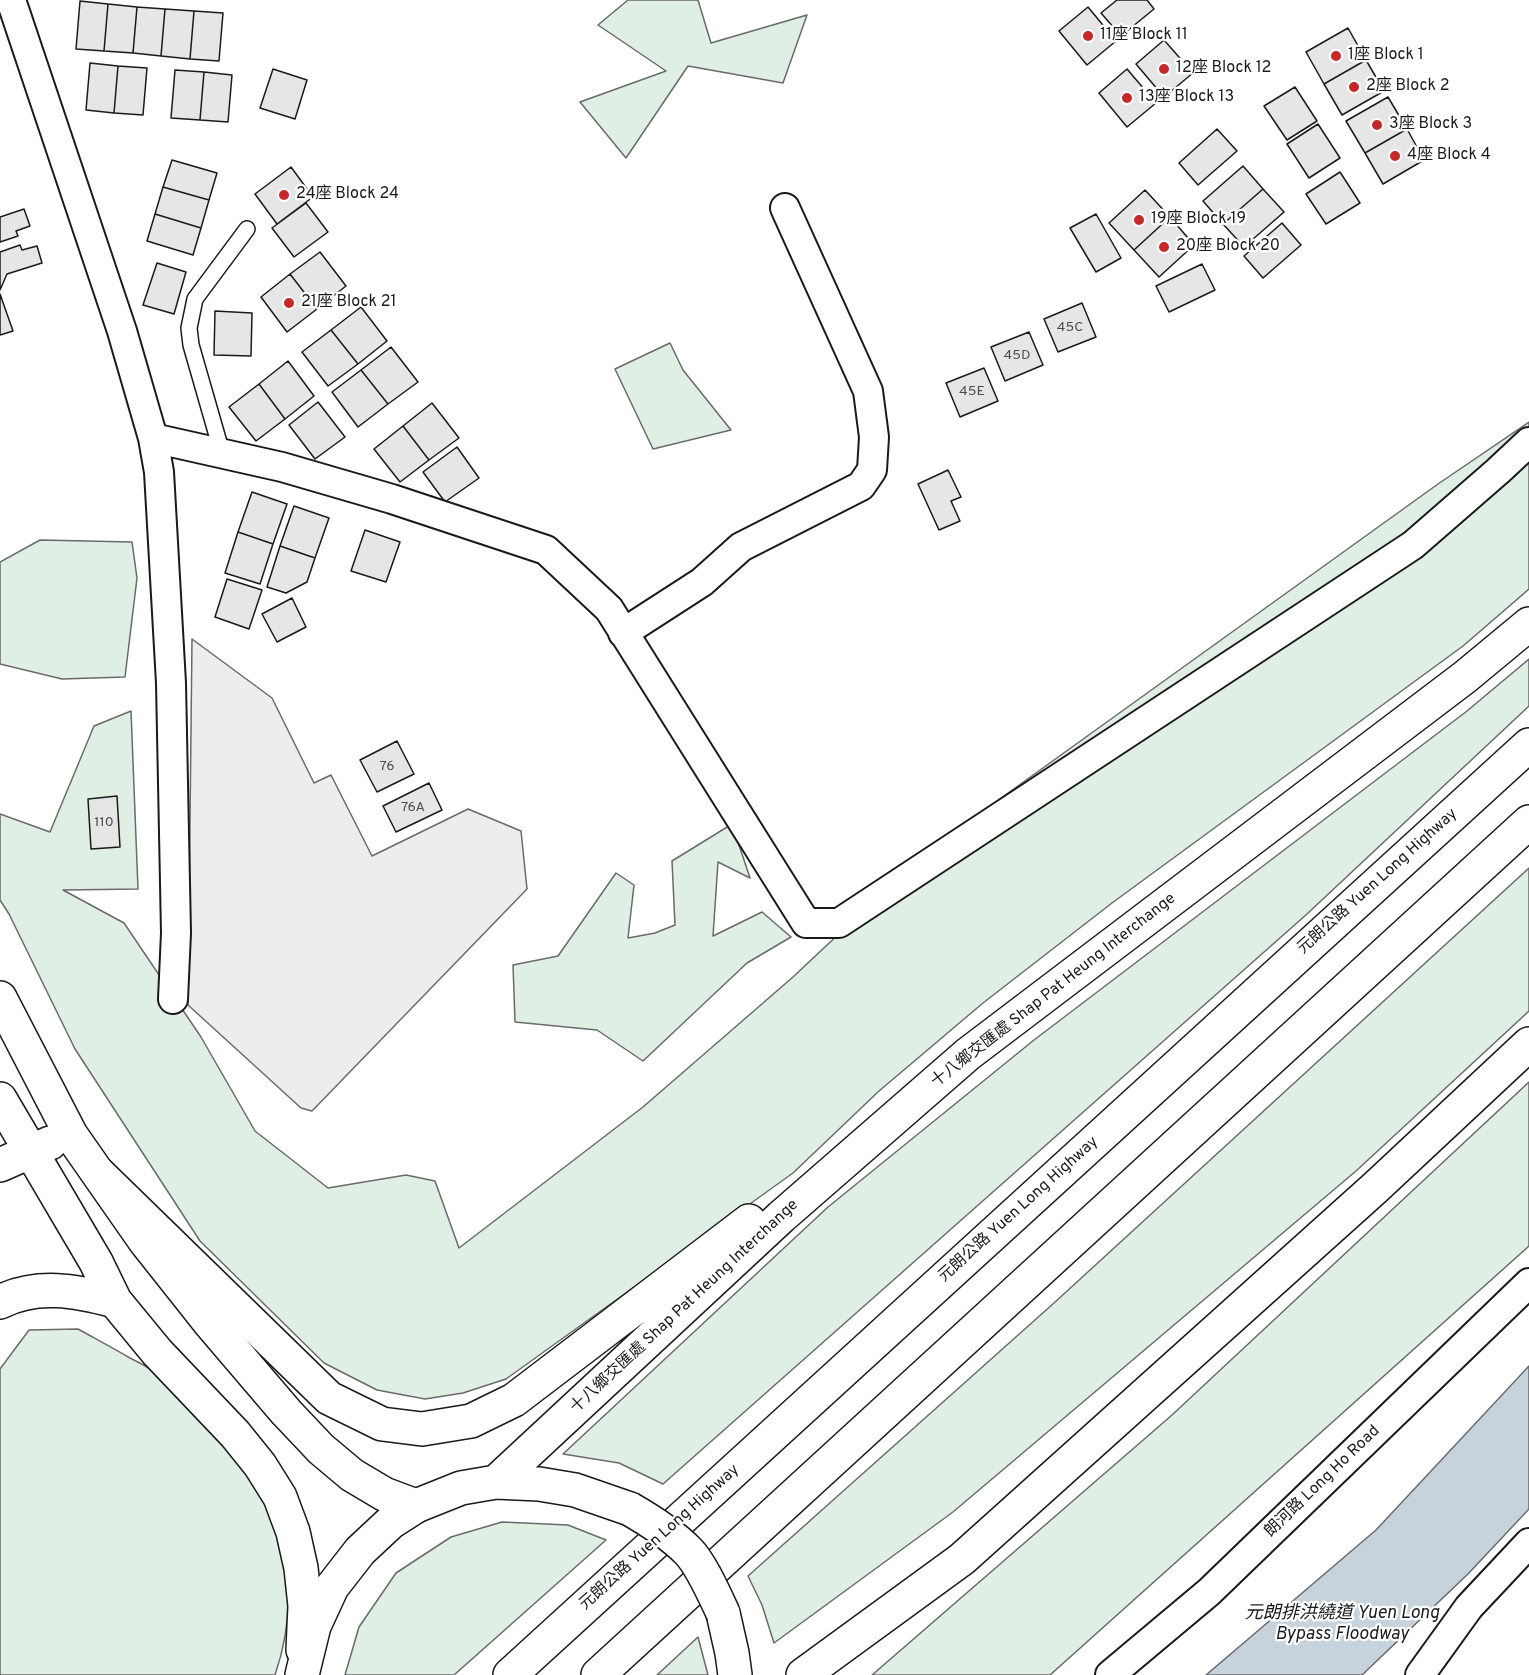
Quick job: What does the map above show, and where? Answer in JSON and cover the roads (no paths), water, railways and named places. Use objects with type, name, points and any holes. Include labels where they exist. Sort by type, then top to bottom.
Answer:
[{"type":"main road","name":"十八鄉交匯處 Shap Pat Heung Interchange","points":[[496,1482],[781,1217],[968,1054],[1465,677],[1529,624]]},
{"type":"main road","name":"元朗公路 Yuen Long Highway","points":[[510,1675],[1529,745]]},
{"type":"main road","points":[[598,1675],[1529,822]]},
{"type":"main road","points":[[0,998],[71,1135],[146,1241],[210,1323],[321,1449],[352,1475],[384,1494],[416,1506]]},
{"type":"main road","points":[[803,1675],[962,1559],[1367,1195],[1529,1044]]},
{"type":"main road","points":[[98,1173],[329,1398],[382,1424],[422,1429],[471,1421],[514,1400],[968,1054]]},
{"type":"main road","points":[[0,1099],[96,1262],[115,1301],[157,1352],[235,1434],[260,1465],[280,1497],[293,1532],[301,1568],[305,1606],[302,1673]]},
{"type":"main road","points":[[0,1166],[71,1135]]},
{"type":"main road","points":[[0,1302],[43,1289],[98,1296],[115,1301]]},
{"type":"main road","points":[[302,1673],[314,1626],[332,1587],[360,1551],[391,1522],[416,1506],[462,1488],[496,1482],[539,1484],[575,1490],[630,1509],[660,1527],[690,1552],[713,1591],[723,1613],[735,1675]]},
{"type":"street","points":[[10,0],[122,331],[153,438],[159,472],[171,683],[176,933],[173,999]]},
{"type":"street","points":[[623,633],[702,582],[741,547],[861,486],[872,470],[874,437],[868,391],[785,208]]},
{"type":"street","points":[[153,438],[293,470],[546,550],[609,609],[806,923],[839,923],[1413,545],[1529,442]]},
{"type":"street","name":"朗河路 Long Ho Road","points":[[1110,1675],[1209,1592],[1529,1283]]},
{"type":"street","points":[[1420,1675],[1469,1607],[1529,1543]]},
{"type":"lane","points":[[222,453],[191,345],[189,328],[195,299],[247,229]]},
{"type":"water","name":"元朗排洪繞道 Yuen Long Bypass Floodway","points":[[1529,1366],[1529,1509],[1468,1574],[1362,1675],[1206,1675],[1376,1530]]},
{"type":"place","name":"11座 Block 11","points":[[1088,36]]},
{"type":"place","name":"1座 Block 1","points":[[1336,56]]},
{"type":"place","name":"12座 Block 12","points":[[1164,69]]},
{"type":"place","name":"2座 Block 2","points":[[1354,87]]},
{"type":"place","name":"13座 Block 13","points":[[1127,98]]},
{"type":"place","name":"3座 Block 3","points":[[1377,125]]},
{"type":"place","name":"4座 Block 4","points":[[1395,156]]},
{"type":"place","name":"24座 Block 24","points":[[284,195]]},
{"type":"place","name":"19座 Block 19","points":[[1139,220]]},
{"type":"place","name":"20座 Block 20","points":[[1164,247]]},
{"type":"place","name":"21座 Block 21","points":[[289,303]]}]
